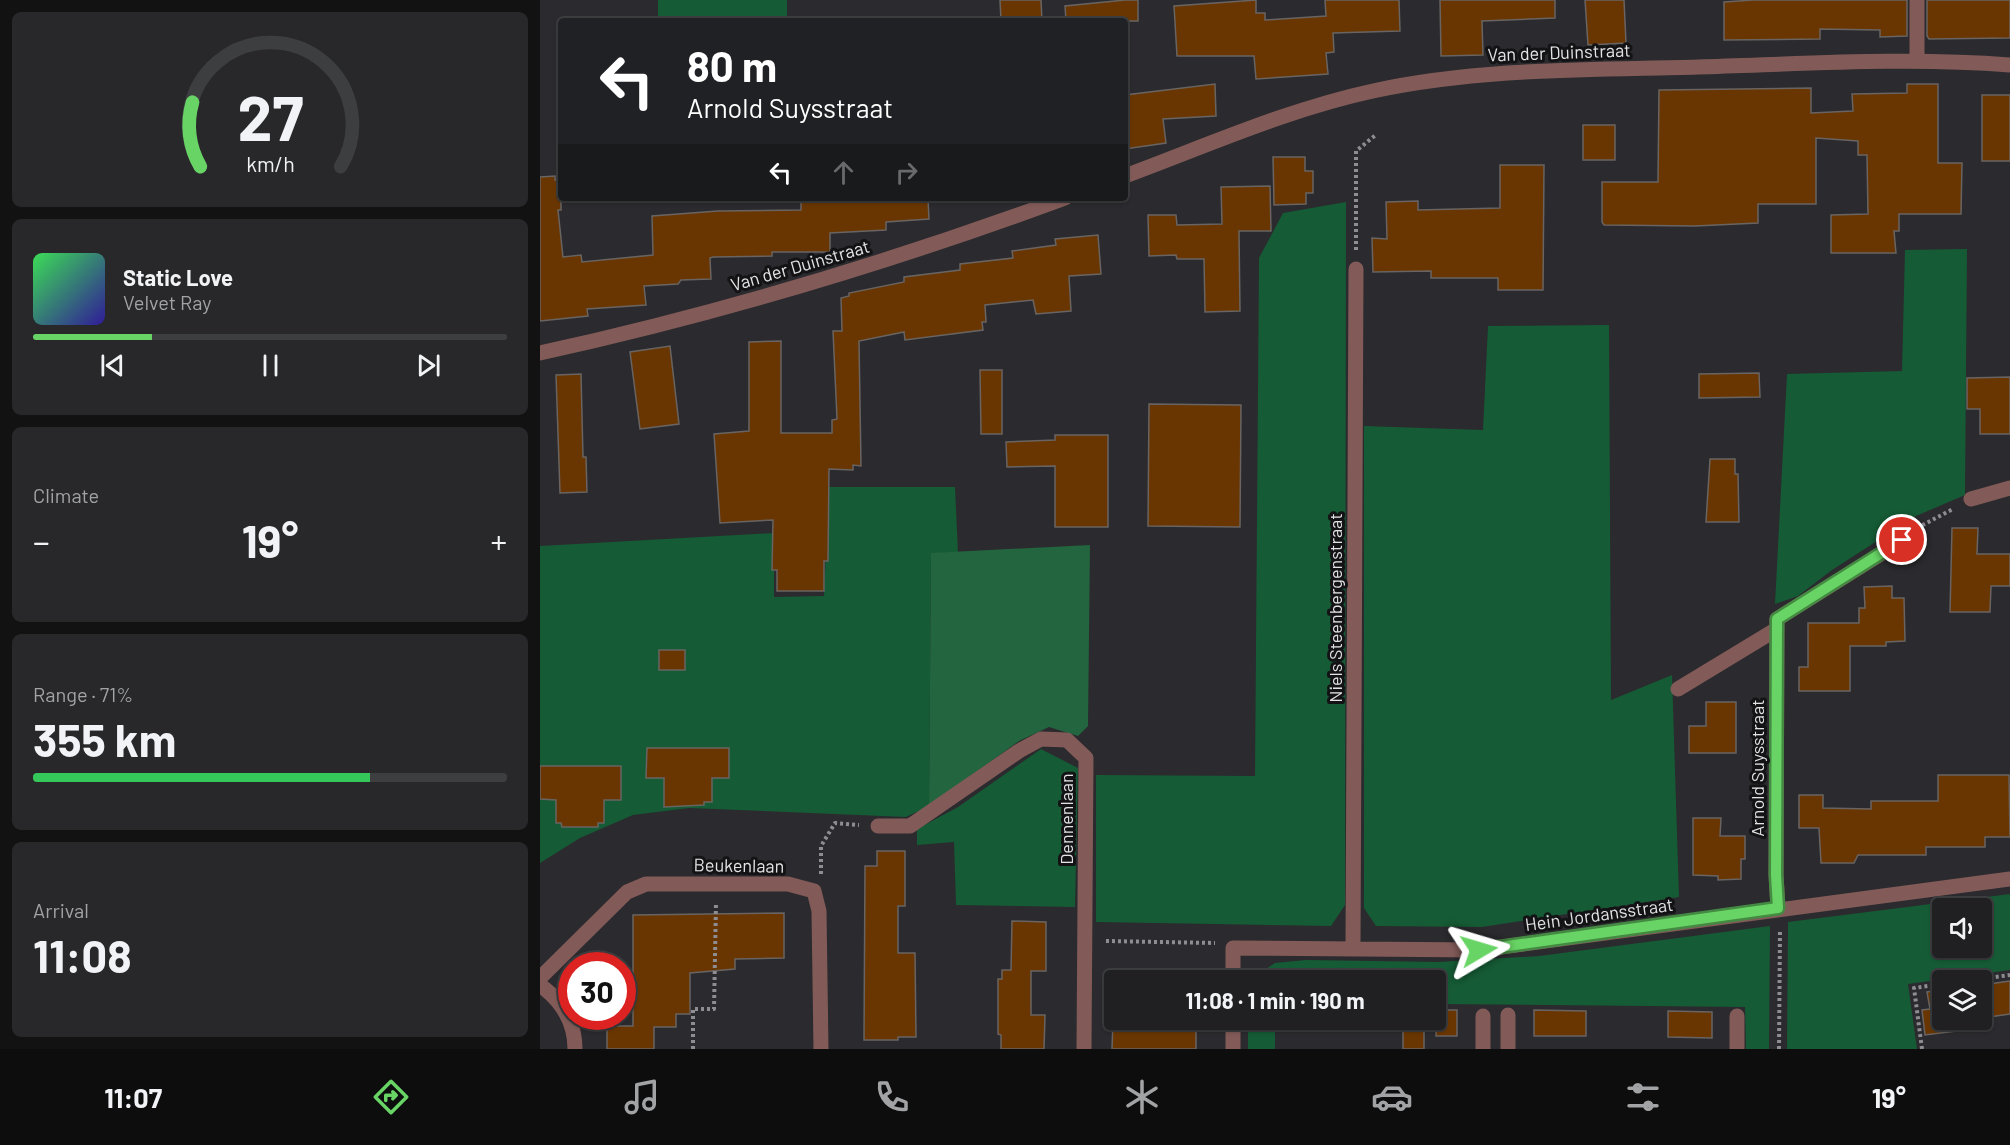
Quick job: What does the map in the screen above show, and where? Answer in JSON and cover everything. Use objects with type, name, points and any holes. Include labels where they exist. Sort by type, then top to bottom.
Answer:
[{"type":"street","points":[[1917,0],[1917,61]]},
{"type":"street","name":"Van der Duinstraat","points":[[1128,175],[1296,114],[1371,91],[1462,75],[1917,61],[2010,65]]},
{"type":"street","name":"Van der Duinstraat","points":[[540,353],[634,332],[890,259],[1056,201]]},
{"type":"street","name":"Niels Steenbergenstraat","points":[[1353,947],[1356,269]]},
{"type":"street","points":[[1971,499],[2010,488]]},
{"type":"street","points":[[1678,689],[1777,628],[1777,619],[1902,540]]},
{"type":"street","name":"Arnold Suysstraat","points":[[1777,628],[1776,875],[1778,908]]},
{"type":"street","name":"Dennenlaan","points":[[878,826],[910,826],[951,800],[1019,750],[1041,739],[1067,740],[1086,758],[1084,1049]]},
{"type":"street","name":"Hein Jordansstraat","points":[[1233,948],[1353,947],[1479,950],[1778,908],[2010,879]]},
{"type":"street","name":"Beukenlaan","points":[[540,978],[627,892],[646,884],[716,882],[788,884],[814,891]]},
{"type":"street","points":[[814,891],[819,912],[821,1049]]},
{"type":"street","points":[[1233,948],[1233,970]]},
{"type":"street","points":[[540,985],[552,993],[571,1020],[575,1049]]},
{"type":"street","points":[[1508,1015],[1508,1049]]},
{"type":"street","points":[[1483,1016],[1483,1049]]},
{"type":"street","points":[[1737,1016],[1737,1049]]},
{"type":"street","points":[[1233,1030],[1233,1049]]},
{"type":"path","points":[[1356,269],[1356,151],[1377,134]]},
{"type":"path","points":[[1902,540],[1917,528],[1971,499]]},
{"type":"path","points":[[814,891],[821,879],[821,846],[835,823],[878,826]]},
{"type":"path","points":[[693,1049],[693,1009],[714,1009],[716,882]]},
{"type":"path","points":[[1778,908],[1779,1049]]},
{"type":"path","points":[[1084,941],[1208,942],[1233,948]]},
{"type":"path","points":[[1992,977],[2010,975]]},
{"type":"path","points":[[1922,1049],[1914,988],[1932,985]]},
{"type":"green space","points":[[658,0],[787,0],[787,18],[658,18]]},
{"type":"green space","points":[[1346,202],[1345,905],[1331,926],[1096,922],[1096,775],[1255,776],[1259,258],[1283,213]]},
{"type":"green space","points":[[1967,249],[1965,495],[1916,516],[1832,570],[1798,596],[1775,604],[1787,374],[1902,371],[1905,250]]},
{"type":"green space","points":[[1609,325],[1611,700],[1672,675],[1679,897],[1482,927],[1376,926],[1364,908],[1364,426],[1483,430],[1488,326]]},
{"type":"green space","points":[[829,487],[955,487],[958,553],[931,554],[929,806],[906,817],[689,808],[633,815],[580,838],[540,863],[540,546],[774,533],[774,597],[824,596]]},
{"type":"green space","points":[[1090,545],[1088,726],[1078,736],[1049,727],[1019,741],[929,806],[931,553]]},
{"type":"green space","points":[[1041,749],[1078,768],[1075,907],[956,905],[954,842],[917,845],[917,829],[958,807]]},
{"type":"green space","points":[[2010,894],[2010,970],[1992,972],[1992,970],[1932,970],[1932,981],[1908,984],[1917,1049],[1787,1049],[1788,922],[1932,904],[1932,958],[1992,958],[1992,898],[1978,898]]},
{"type":"green space","points":[[1770,926],[1769,1049],[1746,1049],[1745,1007],[1446,1004],[1446,970],[1264,970],[1275,963],[1306,960],[1438,962],[1539,956]]},
{"type":"green space","points":[[1248,1030],[1275,1030],[1275,1049],[1248,1049]]},
{"type":"building","points":[[1000,0],[1041,0],[1042,18],[1001,18]]},
{"type":"building","points":[[1138,0],[1138,21],[1128,21],[1128,18],[1066,18],[1065,6]]},
{"type":"building","points":[[1256,0],[1256,13],[1265,13],[1265,20],[1326,16],[1325,0],[1399,0],[1400,31],[1333,33],[1334,52],[1326,53],[1328,74],[1256,79],[1254,56],[1177,56],[1174,6]]},
{"type":"building","points":[[1440,0],[1555,0],[1555,18],[1482,21],[1483,55],[1441,56]]},
{"type":"building","points":[[1585,0],[1624,0],[1626,43],[1588,45]]},
{"type":"building","points":[[1907,0],[1907,36],[1880,37],[1880,30],[1820,29],[1820,39],[1724,40],[1724,2]]},
{"type":"building","points":[[1927,0],[2010,0],[2010,38],[1929,39],[1927,36]]},
{"type":"building","points":[[1215,84],[1216,116],[1163,119],[1166,143],[1128,149],[1128,95]]},
{"type":"building","points":[[1907,84],[1938,84],[1938,163],[1962,163],[1961,214],[1899,214],[1899,231],[1894,231],[1896,253],[1831,253],[1831,215],[1868,214],[1867,155],[1858,155],[1858,141],[1816,138],[1816,204],[1758,204],[1758,223],[1695,226],[1604,225],[1602,222],[1602,182],[1658,182],[1659,90],[1811,88],[1811,113],[1853,111],[1852,94],[1907,93]]},
{"type":"building","points":[[1982,95],[2010,95],[2010,161],[1982,161]]},
{"type":"building","points":[[1583,125],[1615,125],[1615,160],[1583,160]]},
{"type":"building","points":[[1273,157],[1305,157],[1305,171],[1313,171],[1313,193],[1306,193],[1306,204],[1274,205]]},
{"type":"building","points":[[1500,165],[1544,165],[1543,290],[1498,290],[1498,278],[1431,278],[1431,271],[1373,272],[1372,238],[1387,239],[1386,202],[1418,201],[1418,210],[1500,208]]},
{"type":"building","points":[[555,176],[555,180],[558,180],[558,201],[561,201],[561,210],[558,210],[563,257],[581,255],[582,262],[653,255],[652,216],[718,211],[801,210],[801,201],[928,201],[929,219],[886,222],[886,230],[830,233],[830,252],[772,252],[772,256],[713,257],[710,258],[711,279],[681,280],[678,284],[644,286],[646,305],[587,309],[588,316],[540,321],[540,177]]},
{"type":"building","points":[[1270,186],[1271,231],[1239,231],[1240,311],[1205,312],[1204,259],[1177,259],[1176,255],[1149,256],[1148,215],[1176,215],[1177,225],[1222,224],[1221,187]]},
{"type":"building","points":[[1098,235],[1101,274],[1069,276],[1071,311],[1036,314],[1033,300],[985,305],[986,322],[982,322],[983,330],[905,340],[904,332],[859,341],[861,466],[853,465],[853,470],[829,469],[828,561],[824,561],[824,591],[777,591],[777,570],[772,570],[773,520],[720,523],[714,434],[749,431],[749,342],[781,341],[781,433],[832,433],[832,420],[837,419],[833,331],[842,331],[841,298],[849,296],[849,293],[904,282],[904,277],[960,270],[960,264],[1013,258],[1012,251],[1056,245],[1055,239]]},
{"type":"building","points":[[670,346],[679,424],[640,429],[630,352]]},
{"type":"building","points":[[980,370],[1002,370],[1002,434],[981,434]]},
{"type":"building","points":[[1759,373],[1760,397],[1699,398],[1699,374]]},
{"type":"building","points":[[581,374],[583,457],[586,457],[587,492],[560,493],[556,375]]},
{"type":"building","points":[[2010,377],[2010,434],[1980,434],[1980,409],[1967,409],[1967,378]]},
{"type":"building","points":[[1149,404],[1241,405],[1240,527],[1148,526]]},
{"type":"building","points":[[1055,435],[1108,435],[1108,527],[1055,527],[1055,466],[1007,467],[1006,442],[1055,440]]},
{"type":"building","points":[[1710,459],[1735,459],[1735,474],[1738,474],[1739,522],[1706,522]]},
{"type":"building","points":[[1952,528],[1978,528],[1977,554],[2010,554],[2010,586],[1991,586],[1990,612],[1950,612]]},
{"type":"building","points":[[1892,586],[1892,598],[1904,598],[1905,641],[1886,642],[1886,646],[1850,646],[1850,691],[1799,691],[1799,667],[1808,667],[1808,623],[1859,623],[1859,608],[1865,608],[1864,587]]},
{"type":"building","points":[[659,650],[685,650],[685,670],[659,670]]},
{"type":"building","points":[[1706,702],[1736,702],[1736,753],[1689,753],[1689,726],[1706,726]]},
{"type":"building","points":[[647,748],[729,748],[729,778],[712,778],[712,802],[704,802],[704,805],[664,807],[664,778],[646,778]]},
{"type":"building","points":[[540,766],[621,766],[621,800],[604,800],[604,823],[598,823],[598,827],[562,827],[561,823],[556,823],[556,800],[540,799]]},
{"type":"building","points":[[1938,775],[2009,775],[2010,837],[1985,837],[1985,847],[1926,847],[1926,855],[1858,855],[1854,863],[1821,863],[1819,828],[1799,828],[1799,795],[1823,795],[1823,808],[1871,809],[1871,801],[1938,801]]},
{"type":"building","points":[[1693,818],[1721,818],[1720,836],[1745,836],[1745,859],[1741,859],[1741,879],[1718,880],[1718,876],[1693,875]]},
{"type":"building","points":[[877,851],[905,851],[905,906],[898,906],[898,953],[915,953],[916,1037],[898,1037],[898,1040],[864,1040],[865,866],[877,866]]},
{"type":"building","points":[[784,913],[784,958],[735,959],[735,969],[690,973],[690,1014],[676,1014],[676,1027],[654,1027],[654,1049],[607,1049],[607,1030],[636,1030],[636,952],[633,952],[633,915]]},
{"type":"building","points":[[1012,921],[1046,922],[1046,971],[1031,971],[1031,1015],[1045,1015],[1044,1049],[1001,1049],[1001,1035],[998,1034],[998,979],[1002,979],[1002,970],[1011,970]]},
{"type":"building","points":[[2010,981],[2010,1014],[1992,1017],[1992,984]]},
{"type":"building","points":[[1932,991],[1932,1030],[1956,1031],[1925,1035],[1922,1010],[1930,1009],[1927,992]]},
{"type":"building","points":[[1446,1010],[1457,1010],[1457,1036],[1436,1036],[1436,1030],[1446,1030]]},
{"type":"building","points":[[1534,1010],[1586,1011],[1586,1036],[1534,1036]]},
{"type":"building","points":[[1668,1011],[1712,1012],[1712,1038],[1668,1037]]},
{"type":"building","points":[[1113,1030],[1196,1030],[1196,1049],[1112,1049]]},
{"type":"building","points":[[1403,1030],[1424,1030],[1424,1049],[1403,1049]]},
{"type":"route","points":[[1479,950],[1778,908],[1776,875],[1777,619],[1902,540]]}]
